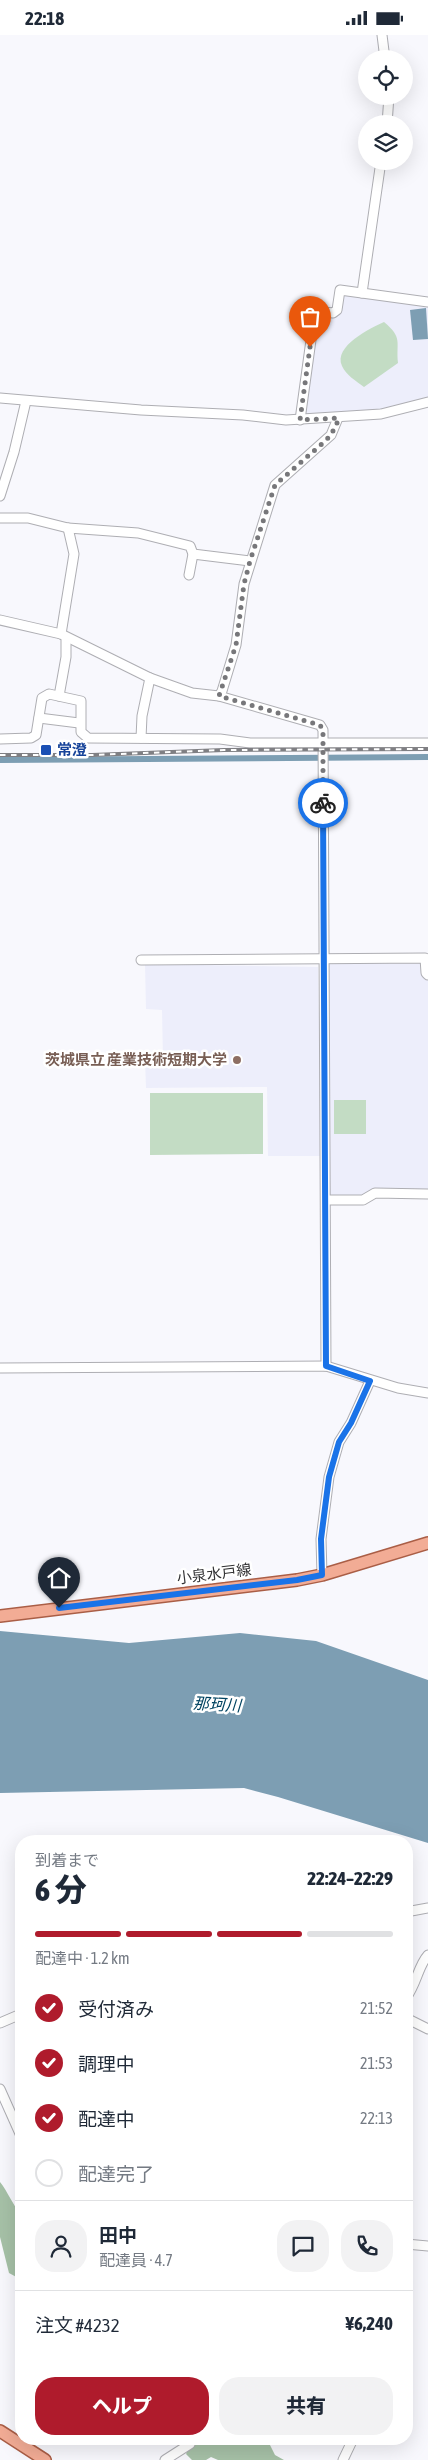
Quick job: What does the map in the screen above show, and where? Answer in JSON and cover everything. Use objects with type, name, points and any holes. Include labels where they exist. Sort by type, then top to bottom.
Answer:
[{"type":"main road","name":"小泉水戸線","points":[[0,1616],[322,1575],[428,1543]]},
{"type":"main road","points":[[0,2431],[15,2441]]},
{"type":"main road","points":[[22,2445],[45,2460]]},
{"type":"street","points":[[382,35],[383,50]]},
{"type":"street","points":[[362,293],[380,170]]},
{"type":"street","points":[[300,420],[315,311],[333,313],[337,310],[340,291],[428,302]]},
{"type":"street","points":[[0,398],[300,420],[381,414],[428,402]]},
{"type":"street","points":[[0,496],[26,401]]},
{"type":"street","points":[[219,696],[236,645],[244,584],[250,561],[275,485],[331,435],[338,418]]},
{"type":"street","points":[[1,518],[28,518],[68,528],[138,533],[190,546],[193,554],[189,575]]},
{"type":"street","points":[[59,695],[66,657],[64,636],[74,554],[68,528]]},
{"type":"street","points":[[193,554],[250,561]]},
{"type":"street","points":[[0,620],[64,636],[150,678],[192,693],[219,696],[320,725],[323,730],[326,1366]]},
{"type":"street","points":[[141,739],[142,716],[150,678]]},
{"type":"street","points":[[0,739],[31,738],[38,730],[42,698],[49,695],[59,695],[81,701],[79,723],[81,732],[88,738],[220,739],[250,743],[428,743]]},
{"type":"street","points":[[39,718],[79,723]]},
{"type":"street","points":[[141,960],[425,958],[426,973],[428,975]]},
{"type":"street","points":[[326,1200],[363,1201],[375,1193],[428,1194]]},
{"type":"street","points":[[0,1368],[326,1366],[370,1381],[420,1393],[428,1393]]},
{"type":"street","points":[[322,1575],[321,1539],[329,1477],[339,1442],[351,1423],[370,1381]]},
{"type":"street","points":[[413,1911],[428,1908]]},
{"type":"street","points":[[413,1988],[422,1961],[428,1955]]},
{"type":"street","points":[[0,2023],[15,2017]]},
{"type":"street","points":[[413,2022],[428,2029]]},
{"type":"street","points":[[0,2089],[15,2122]]},
{"type":"street","points":[[413,2245],[428,2246]]},
{"type":"street","points":[[165,2460],[188,2445]]},
{"type":"street","points":[[343,2460],[350,2445]]},
{"type":"shaded area","points":[[343,294],[428,304],[428,400],[389,409],[306,417],[304,414],[316,314],[335,315]]},
{"type":"shaded area","points":[[420,961],[423,964],[423,977],[428,980],[428,1189],[373,1189],[361,1196],[330,1198],[328,1194],[327,965],[331,962]]},
{"type":"shaded area","name":"茨城県立 産業技術短期大学","points":[[145,964],[318,967],[322,1156],[268,1156],[267,1087],[146,1088],[145,1060],[163,1059],[162,1010],[146,1009]]},
{"type":"green space","points":[[384,322],[396,336],[398,363],[364,387],[352,378],[342,366],[343,352],[348,345],[363,333]]},
{"type":"green space","points":[[150,1093],[263,1093],[263,1154],[150,1155]]},
{"type":"green space","points":[[334,1100],[366,1100],[366,1134],[334,1134]]},
{"type":"green space","points":[[0,2182],[15,2206],[15,2276],[9,2273],[0,2237]]},
{"type":"green space","points":[[191,2445],[270,2445],[275,2455],[284,2460],[218,2460],[211,2457],[206,2460],[192,2460],[186,2454]]},
{"type":"water","points":[[426,308],[428,339],[413,340],[410,310]]},
{"type":"water","name":"那珂川","points":[[0,1631],[129,1643],[240,1633],[316,1641],[428,1680],[428,1843],[413,1838],[413,1835],[402,1835],[244,1788],[0,1793]]},
{"type":"waterway","points":[[0,760],[428,757]]},
{"type":"railway","points":[[0,755],[92,755],[224,750],[428,749]]},
{"type":"way so far","points":[[310,347],[300,420],[338,418],[338,421],[331,435],[275,485],[250,561],[244,584],[244,599],[236,645],[219,696],[320,725],[323,730],[323,803]]},
{"type":"place","name":"常澄","points":[[46,750]]},
{"type":"place","name":"茨城県立 産業技術短期大学","points":[[237,1060]]},
{"type":"route","points":[[59,1608],[297,1580],[322,1575],[321,1539],[329,1477],[339,1442],[351,1423],[370,1381],[338,1368],[326,1366],[323,803]]}]
